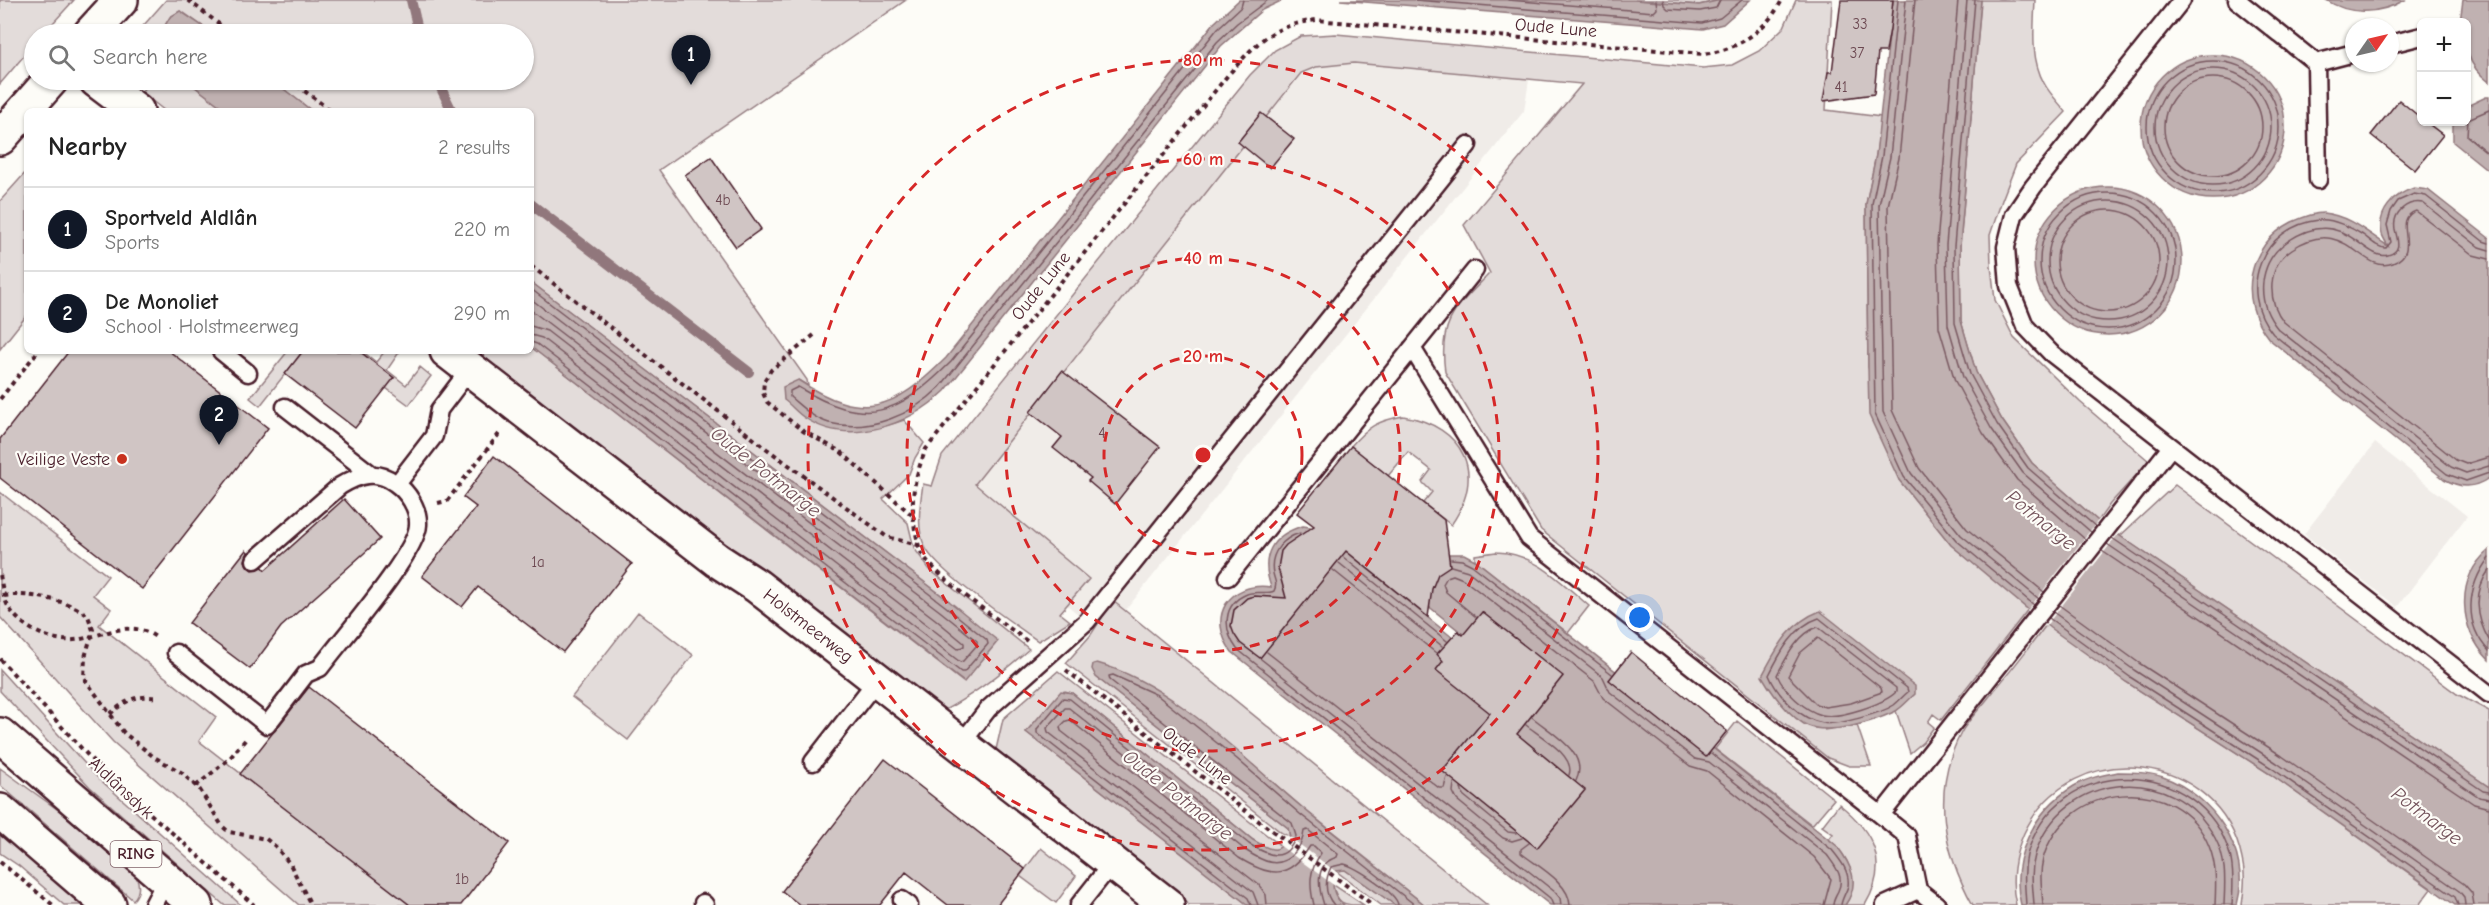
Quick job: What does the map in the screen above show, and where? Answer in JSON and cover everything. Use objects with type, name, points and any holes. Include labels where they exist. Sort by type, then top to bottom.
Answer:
[{"type":"street","points":[[99,24],[121,0]]},
{"type":"street","points":[[26,108],[42,90]]},
{"type":"street","points":[[109,90],[133,108]]},
{"type":"street","points":[[0,138],[24,111]]},
{"type":"street","name":"Holstmeerweg","points":[[458,360],[717,560],[757,586],[1167,905]]},
{"type":"street","name":"RING","points":[[0,735],[159,892],[196,905]]},
{"type":"street","points":[[0,811],[109,905]]},
{"type":"lane","points":[[2182,0],[2033,187],[2014,215],[2006,247],[2009,286],[2025,326],[2051,354],[2489,694]]},
{"type":"lane","points":[[2237,0],[2316,63]]},
{"type":"lane","points":[[2399,42],[2417,37]]},
{"type":"lane","points":[[2316,63],[2345,55]]},
{"type":"lane","points":[[2316,63],[2318,180]]},
{"type":"lane","points":[[961,744],[988,709],[1087,621],[1468,145]]},
{"type":"lane","points":[[1228,577],[1475,270]]},
{"type":"lane","points":[[1412,348],[1529,538],[1907,836],[1918,890],[1937,905]]},
{"type":"lane","points":[[225,354],[248,372]]},
{"type":"lane","points":[[397,484],[434,436],[439,410],[458,360]]},
{"type":"lane","points":[[285,406],[371,474]]},
{"type":"lane","points":[[1881,815],[2171,447]]},
{"type":"lane","points":[[176,653],[267,725],[306,674],[320,668],[396,570],[414,542],[418,526],[414,507],[408,495],[384,476],[371,474],[356,476],[340,486],[255,560]]},
{"type":"lane","points":[[813,762],[877,680]]},
{"type":"lane","points":[[1079,905],[1113,862]]},
{"type":"lane","points":[[1886,905],[1918,890]]},
{"type":"path","points":[[188,0],[219,24]]},
{"type":"path","name":"Oude Lune","points":[[1373,905],[1279,837],[953,585],[927,559],[918,545],[911,501],[916,474],[926,449],[1228,75],[1256,45],[1274,30],[1293,23],[1316,20],[1703,54],[1733,48],[1747,39],[1760,28],[1782,0]]},
{"type":"path","points":[[303,90],[327,108]]},
{"type":"path","points":[[534,268],[767,449],[887,537],[918,545]]},
{"type":"path","points":[[814,335],[771,370],[764,381],[763,393],[767,402],[803,431],[841,452],[913,515]]},
{"type":"path","points":[[0,399],[36,354]]},
{"type":"path","points":[[414,507],[447,501],[502,430]]},
{"type":"path","points":[[0,575],[7,604],[17,618],[39,633],[69,641],[118,628],[140,631],[150,633],[176,653]]},
{"type":"path","points":[[4,596],[28,595],[84,612],[93,630],[85,657],[84,678],[110,714],[134,743],[154,757],[174,766],[196,786],[222,826],[229,832],[266,839],[284,855],[311,905]]},
{"type":"path","name":"Aldlânsdyk","points":[[0,659],[103,772],[254,905]]},
{"type":"path","points":[[110,714],[130,699],[140,696],[159,698]]},
{"type":"path","points":[[196,786],[230,759],[261,721]]},
{"type":"path","points":[[0,862],[53,905]]},
{"type":"shaded area","points":[[0,0],[74,0],[52,24],[24,24],[24,56],[0,84]]},
{"type":"shaded area","points":[[166,0],[906,0],[659,170],[807,380],[808,386],[798,380],[827,428],[866,429],[904,420],[924,443],[909,474],[883,499],[908,523],[914,548],[930,570],[1029,649],[987,684],[941,712],[480,354],[534,354],[534,349],[963,682],[949,601],[534,284],[534,108],[308,108],[285,90],[534,90],[534,24],[200,24],[181,11],[170,17],[166,24],[145,24]]},
{"type":"shaded area","points":[[1635,0],[1721,0],[1699,5]]},
{"type":"shaded area","points":[[1796,0],[1832,0],[1826,110],[1881,117],[1866,204],[1868,367],[1899,480],[1951,545],[2029,608],[1941,720],[1933,714],[1928,722],[1934,727],[1923,742],[1910,753],[1896,711],[1915,694],[1824,730],[1857,725],[1871,766],[1849,766],[1828,758],[1541,530],[1445,372],[1444,340],[1452,316],[1490,273],[1464,225],[1582,84],[1354,63],[1316,67],[1301,73],[975,484],[1089,579],[1060,613],[1070,621],[1038,641],[959,583],[925,547],[920,532],[923,484],[932,486],[942,456],[1250,75],[1275,50],[1301,36],[1336,34],[1703,68],[1732,65],[1759,51],[1784,27]]},
{"type":"shaded area","points":[[1981,0],[2035,0],[2034,42],[2037,63],[2046,87],[2066,112],[2016,164],[2002,200],[1990,235],[1995,300],[2014,338],[2080,402],[2149,461],[2110,504],[2098,521],[2032,463],[2002,420],[1976,372],[1961,321],[1960,246]]},
{"type":"shaded area","points":[[1348,49],[1529,80],[1524,111],[1105,636],[1062,601],[943,481],[1287,63]]},
{"type":"shaded area","points":[[143,90],[199,90],[223,108],[161,108],[141,92]]},
{"type":"shaded area","points":[[24,174],[24,319],[0,349],[0,201]]},
{"type":"shaded area","points":[[286,354],[301,354],[260,406],[250,398]]},
{"type":"shaded area","points":[[363,354],[376,362],[383,354],[398,354],[387,370],[406,385],[420,367],[431,376],[409,405],[386,388],[394,378]]},
{"type":"shaded area","points":[[1403,416],[1424,421],[1441,430],[1454,441],[1463,455],[1468,471],[1467,488],[1462,506],[1451,525],[1423,503],[1432,492],[1422,482],[1431,470],[1408,452],[1388,476],[1351,446],[1374,425]]},
{"type":"shaded area","points":[[2375,443],[2467,516],[2397,607],[2304,534]]},
{"type":"shaded area","points":[[2175,485],[2457,694],[2489,711],[2489,787],[2120,536]]},
{"type":"shaded area","points":[[0,492],[108,576],[93,595],[111,609],[99,625],[216,717],[199,741],[410,905],[299,905],[113,742],[0,617]]},
{"type":"shaded area","points":[[1496,552],[1523,557],[1535,563],[1547,570],[1589,606],[1568,633],[1475,560],[1475,555]]},
{"type":"shaded area","points":[[1113,601],[1487,905],[1425,905],[1304,809],[1241,755],[1096,677],[1288,828],[1290,837],[1282,833],[1066,663],[1090,636]]},
{"type":"shaded area","points":[[638,612],[693,655],[628,740],[572,697]]},
{"type":"shaded area","points":[[2047,624],[2126,682],[2270,774],[2431,889],[2419,905],[2242,905],[2244,876],[2242,859],[2228,823],[2205,795],[2176,777],[2142,768],[2108,769],[2075,780],[2046,801],[2024,833],[2014,868],[2013,887],[2016,905],[1973,905],[1954,863],[1948,842],[1944,820],[1946,776],[1961,733]]},
{"type":"shaded area","points":[[0,670],[97,777],[241,905],[224,905],[90,787],[0,691]]},
{"type":"shaded area","points":[[1058,671],[1282,847],[1275,850],[1253,840],[1072,693],[1065,691],[1026,732],[1248,905],[1189,905],[995,754],[1003,719]]},
{"type":"shaded area","points":[[1737,721],[1834,799],[1812,825],[1715,749]]},
{"type":"shaded area","points":[[0,768],[61,812],[136,876],[139,889],[133,900],[0,785]]},
{"type":"shaded area","points":[[1839,804],[1861,826],[1874,850],[1877,862],[1876,876],[1865,905],[1845,905],[1852,887],[1850,869],[1842,853],[1829,839],[1833,834],[1822,826]]},
{"type":"shaded area","points":[[0,833],[82,905],[64,905],[19,866],[0,853]]},
{"type":"shaded area","points":[[1041,848],[1076,876],[1056,903],[1020,876]]},
{"type":"shaded area","points":[[1345,870],[1395,905],[1381,905],[1336,871]]},
{"type":"shaded area","points":[[1332,883],[1364,905],[1345,904],[1339,900]]},
{"type":"water","points":[[1239,0],[1283,0],[1262,10],[1221,46],[945,391],[931,403],[897,422],[860,431],[841,431],[822,427],[802,416],[784,400],[783,387],[798,380],[821,394],[841,402],[860,406],[877,405],[893,399],[927,376],[946,358],[1214,23]]},
{"type":"water","points":[[1340,0],[1635,0],[1699,5],[1721,0],[1750,0],[1723,24],[1703,29]]},
{"type":"water","name":"Potmarge","points":[[1893,0],[1981,0],[1960,246],[1961,321],[1976,372],[2002,420],[2032,463],[2098,521],[2489,787],[2489,905],[2455,905],[2270,774],[2126,682],[2050,628],[1951,545],[1899,480],[1869,415],[1868,367],[1866,204],[1876,155]]},
{"type":"water","points":[[2326,0],[2405,0],[2385,8],[2355,11]]},
{"type":"water","points":[[2463,0],[2489,0],[2489,82],[2476,69],[2471,60],[2471,18],[2461,18]]},
{"type":"water","points":[[180,11],[199,24],[166,24],[170,17]]},
{"type":"water","points":[[2213,55],[2240,61],[2264,76],[2279,100],[2285,127],[2279,154],[2264,178],[2240,193],[2213,199],[2186,193],[2162,178],[2147,154],[2141,127],[2147,100],[2162,76],[2186,61]]},
{"type":"water","points":[[199,90],[285,90],[308,108],[223,108]]},
{"type":"water","points":[[2489,97],[2489,171],[2453,142],[2453,126],[2471,126],[2471,104]]},
{"type":"water","points":[[2108,187],[2136,193],[2160,209],[2176,233],[2182,261],[2176,289],[2160,313],[2136,329],[2108,335],[2080,329],[2056,313],[2040,289],[2034,261],[2040,233],[2056,209],[2080,193]]},
{"type":"water","points":[[2414,188],[2428,190],[2489,238],[2489,478],[2472,486],[2461,486],[2444,479],[2269,339],[2259,324],[2253,308],[2250,291],[2252,274],[2265,244],[2277,232],[2292,222],[2311,215],[2332,214],[2365,230],[2388,246],[2382,236],[2384,211],[2400,194]]},
{"type":"water","name":"Oude Potmarge","points":[[534,284],[949,601],[998,641],[964,682],[534,349]]},
{"type":"water","points":[[1303,526],[1317,528],[1458,642],[1463,634],[1427,605],[1422,595],[1443,554],[1464,554],[1475,560],[1837,846],[1852,874],[1852,889],[1845,905],[1550,905],[1232,652],[1224,639],[1221,627],[1226,605],[1233,596],[1243,590],[1271,587],[1267,566],[1271,548],[1283,535]]},
{"type":"water","points":[[2489,550],[2489,660],[2471,634],[2465,605],[2470,575]]},
{"type":"water","points":[[1820,611],[1915,686],[1915,694],[1894,712],[1874,720],[1837,729],[1814,728],[1791,714],[1762,676],[1779,646],[1792,629]]},
{"type":"water","name":"Oude Potmarge","points":[[1097,663],[1126,673],[1180,705],[1232,746],[1319,821],[1425,905],[1395,905],[1345,870],[1336,871],[1333,881],[1335,894],[1344,905],[1248,905],[1026,732],[1061,691],[1072,693],[1253,840],[1273,849],[1285,843],[1290,837],[1288,828],[1096,677],[1092,669],[1093,664]]},
{"type":"water","points":[[2118,772],[2147,773],[2163,777],[2181,785],[2212,811],[2233,846],[2239,865],[2240,885],[2237,905],[2021,905],[2018,888],[2022,853],[2036,822],[2047,808],[2074,786],[2089,779]]},
{"type":"pier","points":[[2100,518],[2120,532],[2045,627],[2027,611]]},
{"type":"pier","points":[[1287,835],[1339,874],[1335,886],[1279,845]]},
{"type":"building","points":[[1841,0],[1893,0],[1886,52],[1878,52],[1874,94],[1823,101],[1828,72],[1832,72]]},
{"type":"building","points":[[2399,100],[2417,115],[2417,126],[2431,126],[2443,135],[2415,170],[2371,135]]},
{"type":"building","points":[[1261,113],[1294,139],[1270,168],[1238,142]]},
{"type":"building","points":[[711,157],[761,229],[736,247],[685,175]]},
{"type":"building","name":"Veilige Veste","points":[[67,354],[173,354],[268,428],[142,589],[0,478],[0,439]]},
{"type":"building","points":[[301,354],[363,354],[394,378],[355,428],[285,374]]},
{"type":"building","points":[[1062,371],[1160,447],[1115,504],[1088,481],[1091,478],[1053,448],[1062,437],[1030,412]]},
{"type":"building","points":[[1351,446],[1444,520],[1450,566],[1438,574],[1432,589],[1428,617],[1346,551],[1260,658],[1240,643],[1234,634],[1231,626],[1234,610],[1247,598],[1254,596],[1286,598],[1278,568],[1281,551],[1314,526],[1297,513]]},
{"type":"building","points":[[494,456],[632,564],[563,652],[478,587],[462,607],[422,576],[476,507],[463,497]]},
{"type":"building","points":[[344,499],[380,539],[281,627],[250,669],[189,623],[246,550],[248,552],[245,561],[248,567],[252,570],[263,567],[265,570]]},
{"type":"building","points":[[1482,612],[1563,676],[1517,734],[1585,790],[1537,848],[1442,771],[1490,713],[1436,670],[1443,661],[1437,654],[1458,631],[1463,635]]},
{"type":"building","points":[[1631,652],[1727,731],[1706,757],[1609,680]]},
{"type":"building","points":[[309,687],[509,843],[461,905],[410,905],[240,774]]},
{"type":"building","points":[[885,759],[1025,869],[997,905],[948,905],[906,872],[880,905],[800,905],[782,891]]},
{"type":"waterway","points":[[411,0],[417,24]]},
{"type":"waterway","points":[[442,90],[451,108]]},
{"type":"waterway","points":[[534,206],[749,372]]},
{"type":"place","name":"Sportveld Aldlân","points":[[691,85]]},
{"type":"place","name":"De Monoliet","points":[[219,445]]},
{"type":"place","name":"Veilige Veste","points":[[122,459]]}]
